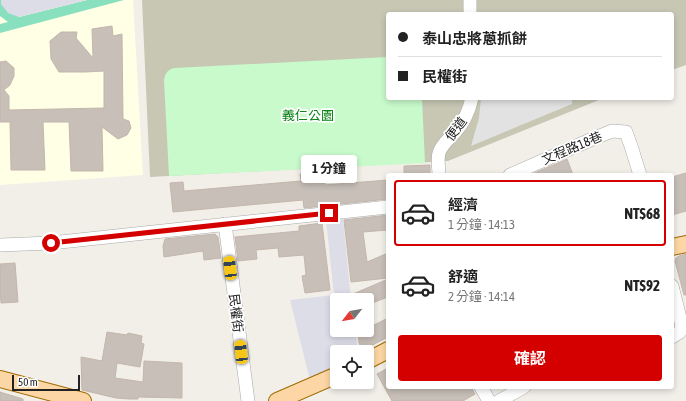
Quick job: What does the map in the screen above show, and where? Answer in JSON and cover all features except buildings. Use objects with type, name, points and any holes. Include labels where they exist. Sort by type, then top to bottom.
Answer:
[{"type":"main road","points":[[674,247],[686,244]]},
{"type":"main road","points":[[374,357],[386,351]]},
{"type":"main road","points":[[277,401],[330,378]]},
{"type":"main road","points":[[0,379],[83,401]]},
{"type":"street","points":[[470,0],[470,12]]},
{"type":"street","name":"便道","points":[[439,173],[439,153],[442,147],[463,122],[469,110],[472,100]]},
{"type":"street","name":"文程路18巷","points":[[518,173],[612,131],[626,132],[639,173]]},
{"type":"street","points":[[0,245],[51,243],[386,207]]},
{"type":"street","name":"民權街","points":[[225,224],[248,401]]},
{"type":"street","points":[[674,294],[682,326],[680,332],[674,336]]},
{"type":"street","points":[[482,389],[489,401]]},
{"type":"street","points":[[499,401],[520,389]]},
{"type":"shaded area","points":[[0,0],[133,0],[143,175],[0,185]]},
{"type":"shaded area","points":[[1,0],[87,0],[19,17],[8,13],[1,4]]},
{"type":"shaded area","points":[[142,0],[686,0],[686,65],[674,69],[674,12],[386,12],[386,100],[599,100],[448,161],[150,177]]},
{"type":"shaded area","points":[[481,100],[572,100],[572,104],[471,146],[479,118]]},
{"type":"shaded area","points":[[343,218],[350,293],[334,293],[326,220]]},
{"type":"shaded area","points":[[330,295],[330,337],[356,337],[357,345],[330,345],[330,370],[310,380],[290,300]]},
{"type":"green space","points":[[0,0],[1,4],[19,17],[87,0],[124,0],[0,33],[0,24],[8,22],[0,16]]},
{"type":"green space","name":"義仁公園","points":[[386,57],[386,100],[422,100],[425,163],[169,176],[164,80],[168,71],[174,68]]},
{"type":"route","points":[[51,243],[329,213]]}]
